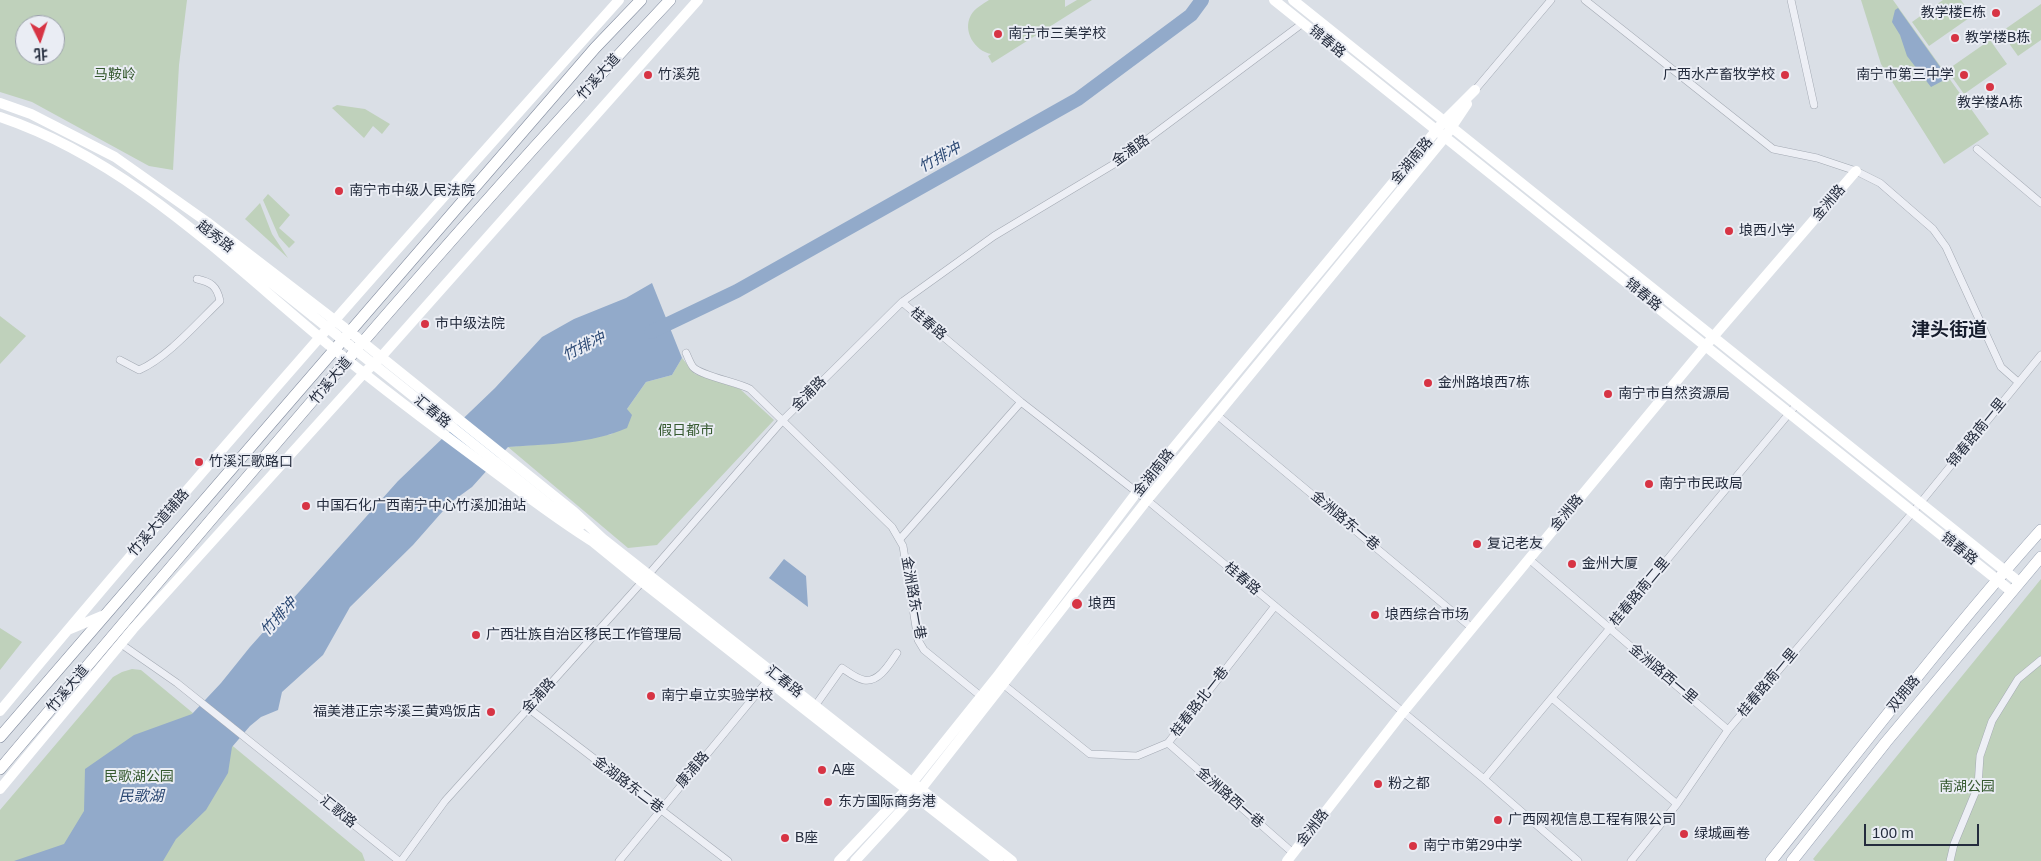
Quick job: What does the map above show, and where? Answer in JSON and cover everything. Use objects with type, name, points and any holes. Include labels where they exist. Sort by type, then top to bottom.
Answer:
[{"type":"main road","name":"竹溪大道辅路","points":[[0,711],[66,631],[333,320],[619,0]]},
{"type":"main road","name":"竹溪大道","points":[[0,737],[589,56],[641,0]]},
{"type":"main road","name":"竹溪大道","points":[[4,765],[363,343],[610,63],[670,0]]},
{"type":"main road","points":[[0,789],[133,629],[364,373],[381,357],[698,0]]},
{"type":"main road","name":"锦春路","points":[[1292,0],[1920,503],[2001,575]]},
{"type":"main road","name":"锦春路","points":[[1276,1],[1914,512],[2015,586]]},
{"type":"main road","name":"金湖南路","points":[[855,861],[914,789],[990,703],[1147,500],[1445,137],[1448,125],[1475,90]]},
{"type":"main road","points":[[0,103],[31,114],[115,157],[207,222],[350,332],[574,512],[601,542]]},
{"type":"main road","points":[[0,116],[32,128],[107,168],[201,236],[336,350],[427,422],[563,524],[601,542]]},
{"type":"main road","name":"金湖南路","points":[[839,861],[914,789],[981,696],[1137,492],[1437,130],[1448,125]]},
{"type":"main road","points":[[84,140],[113,164]]},
{"type":"main road","points":[[78,151],[113,164]]},
{"type":"main road","name":"越秀路","points":[[113,164],[201,226],[313,316]]},
{"type":"main road","name":"金洲路","points":[[1290,857],[1403,712],[1528,560],[1713,337],[1856,171]]},
{"type":"main road","name":"汇春路","points":[[313,316],[552,508],[601,542],[768,680],[1012,861]]},
{"type":"main road","name":"双拥路","points":[[1771,861],[1882,720],[2001,575],[2041,530]]},
{"type":"main road","name":"双拥路","points":[[1792,861],[1886,742],[2041,557]]},
{"type":"main road","name":"汇春路","points":[[645,579],[815,706],[998,861]]},
{"type":"main road","points":[[66,631],[104,615]]},
{"type":"main road","points":[[94,658],[133,629]]},
{"type":"main road","points":[[4,765],[36,744]]},
{"type":"street","name":"金湖南路","points":[[1475,90],[1551,0]]},
{"type":"street","points":[[1585,0],[1773,149],[1817,158],[1856,171],[1880,183],[1933,229],[1946,247],[2001,367],[2018,382]]},
{"type":"street","points":[[1791,0],[1814,105]]},
{"type":"street","name":"金浦路","points":[[400,861],[445,801],[645,579],[783,420],[902,302],[994,236],[1114,164],[1303,23]]},
{"type":"street","points":[[1977,149],[2041,203]]},
{"type":"street","points":[[120,360],[139,370],[150,365],[189,332],[220,300],[218,290],[210,282],[197,279]]},
{"type":"street","name":"桂春路","points":[[902,302],[1021,402],[1147,500],[1484,779],[1578,861]]},
{"type":"street","name":"金洲路东一巷","points":[[686,352],[693,367],[700,372],[740,384],[750,389],[883,517],[900,539],[905,556],[918,640],[924,650],[990,703]]},
{"type":"street","name":"锦春路南一里","points":[[1914,512],[2041,355]]},
{"type":"street","points":[[900,539],[1021,402]]},
{"type":"street","name":"桂春路南二里","points":[[1484,779],[1797,404]]},
{"type":"street","name":"金洲路东一巷","points":[[1217,415],[1472,628]]},
{"type":"street","name":"桂春路南一里","points":[[1632,861],[1677,804],[1728,730],[1914,512]]},
{"type":"street","name":"金洲路西一里","points":[[1528,560],[1728,730]]},
{"type":"street","name":"桂春路北一巷","points":[[1004,685],[1090,754],[1137,756],[1168,743],[1275,606]]},
{"type":"street","name":"汇歌路","points":[[120,644],[177,683],[400,861]]},
{"type":"street","points":[[815,706],[842,668],[864,680],[872,680],[881,674],[898,653]]},
{"type":"street","points":[[1950,861],[1954,844],[1978,786],[1980,756],[1992,721],[2018,679],[2041,660]]},
{"type":"street","name":"康浦路","points":[[619,861],[768,680]]},
{"type":"street","points":[[1552,698],[1677,804]]},
{"type":"street","name":"金湖路东二巷","points":[[528,708],[728,861]]},
{"type":"street","name":"金洲路西一巷","points":[[1168,743],[1290,857]]},
{"type":"green space","name":"马鞍岭","points":[[0,0],[187,0],[179,65],[173,170],[149,166],[32,102],[0,92]]},
{"type":"green space","name":"南宁市三美学校","points":[[989,0],[1065,0],[1065,7],[1077,0],[1092,0],[992,63],[988,56],[991,54],[975,45],[969,34],[968,27],[971,15],[979,6]]},
{"type":"green space","points":[[1861,0],[1893,0],[1989,134],[1944,164],[1881,64]]},
{"type":"green space","points":[[1943,0],[1961,0],[1972,16],[1929,46],[1912,22]]},
{"type":"green space","points":[[2041,4],[2041,40],[2018,56],[2001,32]]},
{"type":"green space","points":[[1990,40],[2007,64],[1964,94],[1947,70]]},
{"type":"green space","points":[[337,105],[365,109],[390,124],[382,134],[373,126],[364,138],[332,108]]},
{"type":"green space","points":[[268,194],[290,215],[279,228],[295,242],[289,248],[279,237],[263,200]]},
{"type":"green space","points":[[260,203],[272,234],[288,258],[245,219]]},
{"type":"green space","points":[[0,316],[26,336],[0,364]]},
{"type":"green space","name":"假日都市","points":[[682,358],[695,374],[740,389],[774,420],[657,545],[628,548],[508,447],[569,442],[612,434],[646,382],[672,375]]},
{"type":"green space","name":"南湖公园","points":[[2041,579],[2041,861],[1815,861],[1813,859]]},
{"type":"green space","points":[[0,628],[22,642],[0,670]]},
{"type":"green space","name":"民歌湖公园","points":[[132,669],[141,670],[362,853],[365,861],[0,861],[0,810],[113,677]]},
{"type":"water","points":[[1898,8],[1948,78],[1931,87],[1907,56],[1900,35],[1892,22],[1895,10]]},
{"type":"water","name":"民歌湖","points":[[652,283],[682,358],[672,375],[646,382],[627,409],[632,415],[627,428],[584,440],[508,447],[472,487],[450,503],[413,545],[350,607],[323,655],[282,692],[278,710],[261,717],[250,726],[232,747],[228,773],[206,810],[176,839],[163,861],[14,861],[64,844],[84,811],[85,769],[134,735],[192,714],[398,481],[495,388],[542,337],[574,319],[626,298]]},
{"type":"water","points":[[784,559],[806,576],[808,607],[769,578]]},
{"type":"waterway","name":"竹排冲","points":[[651,332],[737,291],[1078,99],[1191,15],[1202,0]]},
{"type":"place","name":"教学楼E栋","points":[[1996,13]]},
{"type":"place","name":"南宁市三美学校","points":[[998,34]]},
{"type":"place","name":"教学楼B栋","points":[[1955,38]]},
{"type":"place","name":"竹溪苑","points":[[648,75]]},
{"type":"place","name":"广西水产畜牧学校","points":[[1785,75]]},
{"type":"place","name":"南宁市第三中学","points":[[1964,75]]},
{"type":"place","name":"教学楼A栋","points":[[1990,87]]},
{"type":"place","name":"南宁市中级人民法院","points":[[339,191]]},
{"type":"place","name":"埌西小学","points":[[1729,231]]},
{"type":"place","name":"市中级法院","points":[[425,324]]},
{"type":"place","name":"金州路埌西7栋","points":[[1428,383]]},
{"type":"place","name":"南宁市自然资源局","points":[[1608,394]]},
{"type":"place","name":"竹溪汇歌路口","points":[[199,462]]},
{"type":"place","name":"南宁市民政局","points":[[1649,484]]},
{"type":"place","name":"中国石化广西南宁中心竹溪加油站","points":[[306,506]]},
{"type":"place","name":"复记老友","points":[[1477,544]]},
{"type":"place","name":"金州大厦","points":[[1572,564]]},
{"type":"place","name":"埌西","points":[[1077,604]]},
{"type":"place","name":"埌西综合市场","points":[[1375,615]]},
{"type":"place","name":"广西壮族自治区移民工作管理局","points":[[476,635]]},
{"type":"place","name":"南宁卓立实验学校","points":[[651,696]]},
{"type":"place","name":"福美港正宗岑溪三黄鸡饭店","points":[[491,712]]},
{"type":"place","name":"A座","points":[[822,770]]},
{"type":"place","name":"粉之都","points":[[1378,784]]},
{"type":"place","name":"东方国际商务港","points":[[828,802]]},
{"type":"place","name":"广西网视信息工程有限公司","points":[[1498,820]]},
{"type":"place","name":"绿城画卷","points":[[1684,834]]},
{"type":"place","name":"B座","points":[[785,838]]},
{"type":"place","name":"南宁市第29中学","points":[[1413,846]]},
{"type":"district","name":"津头街道","points":[[1949,331]]}]
